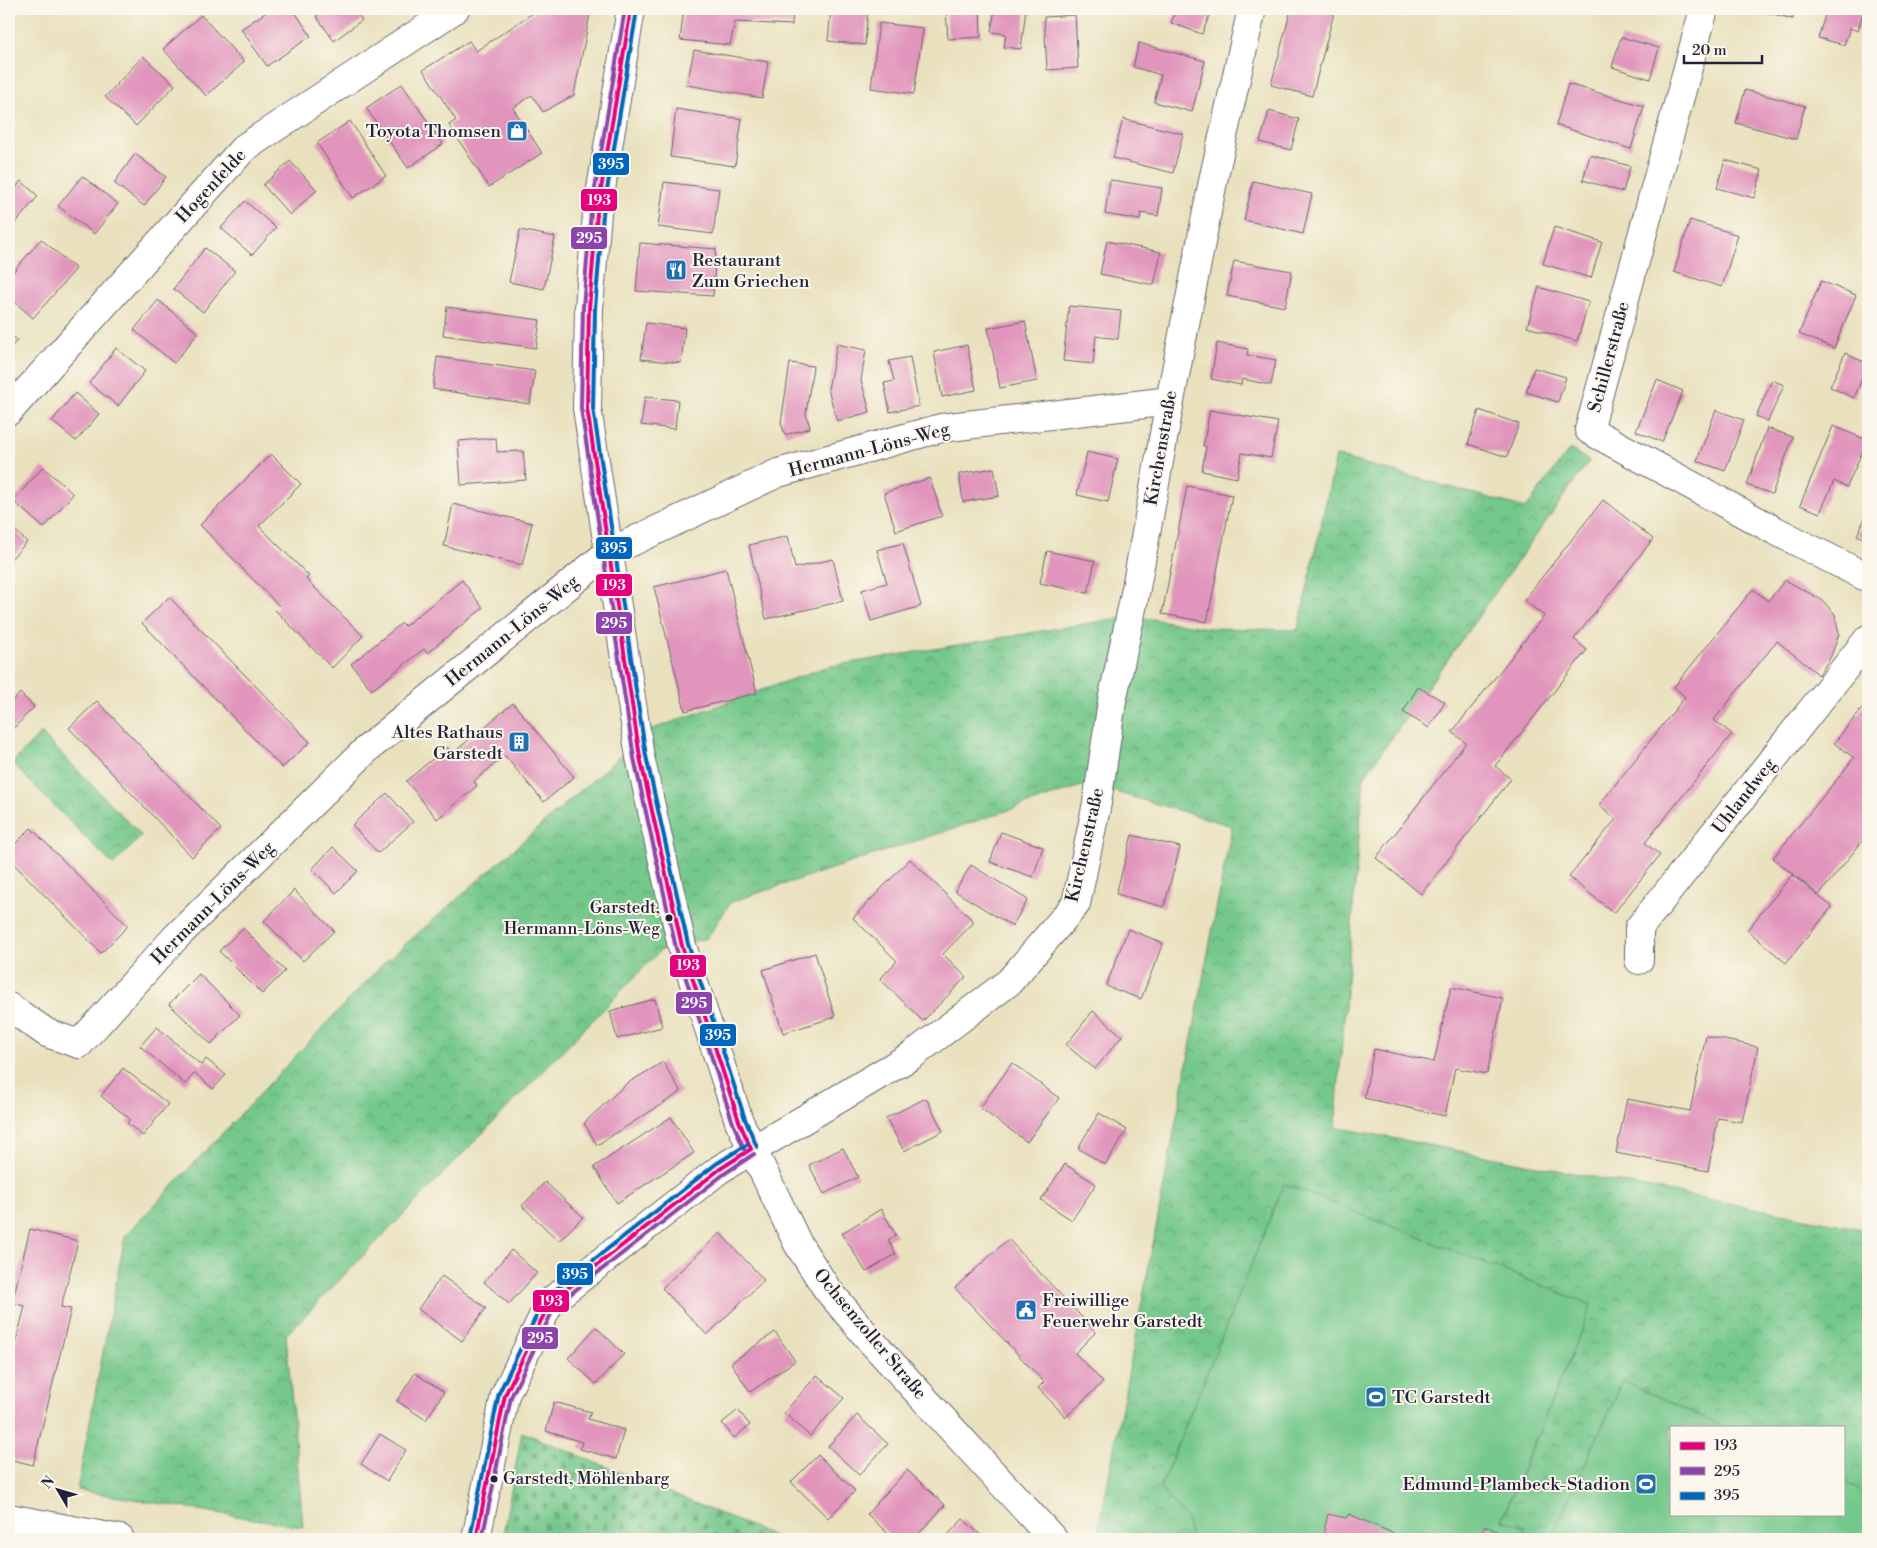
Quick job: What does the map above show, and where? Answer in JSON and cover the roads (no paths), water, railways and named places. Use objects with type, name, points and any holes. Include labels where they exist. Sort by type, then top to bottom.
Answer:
[{"type":"street","name":"Hogenfelde","points":[[9,411],[244,148],[455,9]]},
{"type":"street","name":"Ochsenzoller Straße","points":[[632,9],[597,213],[588,308],[587,408],[640,757],[682,946],[739,1121],[798,1244],[827,1289],[871,1340],[1053,1539]]},
{"type":"street","name":"Kirchenstraße","points":[[476,1539],[505,1395],[550,1302],[720,1169],[911,1056],[1002,988],[1076,904],[1097,803],[1112,701],[1134,599],[1214,176],[1252,9]]},
{"type":"street","name":"Schillerstraße","points":[[1704,9],[1589,430],[1774,530],[1868,578]]},
{"type":"street","name":"Hermann-Löns-Weg","points":[[9,1007],[47,1033],[80,1044],[176,938],[366,748],[608,553],[778,474],[941,428],[1170,401]]},
{"type":"street","name":"Uhlandweg","points":[[1639,960],[1639,928],[1868,639]]},
{"type":"street","points":[[9,1518],[61,1533],[120,1539]]},
{"type":"place","name":"Toyota Thomsen","points":[[517,131]]},
{"type":"place","name":"Restaurant Zum Griechen","points":[[676,270]]},
{"type":"place","name":"Altes Rathaus Garstedt","points":[[519,742]]},
{"type":"place","name":"Garstedt, Hermann-Löns-Weg","points":[[669,918]]},
{"type":"place","name":"Freiwillige Feuerwehr Garstedt","points":[[1026,1310]]},
{"type":"place","name":"TC Garstedt","points":[[1376,1397]]},
{"type":"place","name":"Garstedt, Möhlenbarg","points":[[494,1479]]},
{"type":"place","name":"Edmund-Plambeck-Stadion","points":[[1646,1484]]}]
